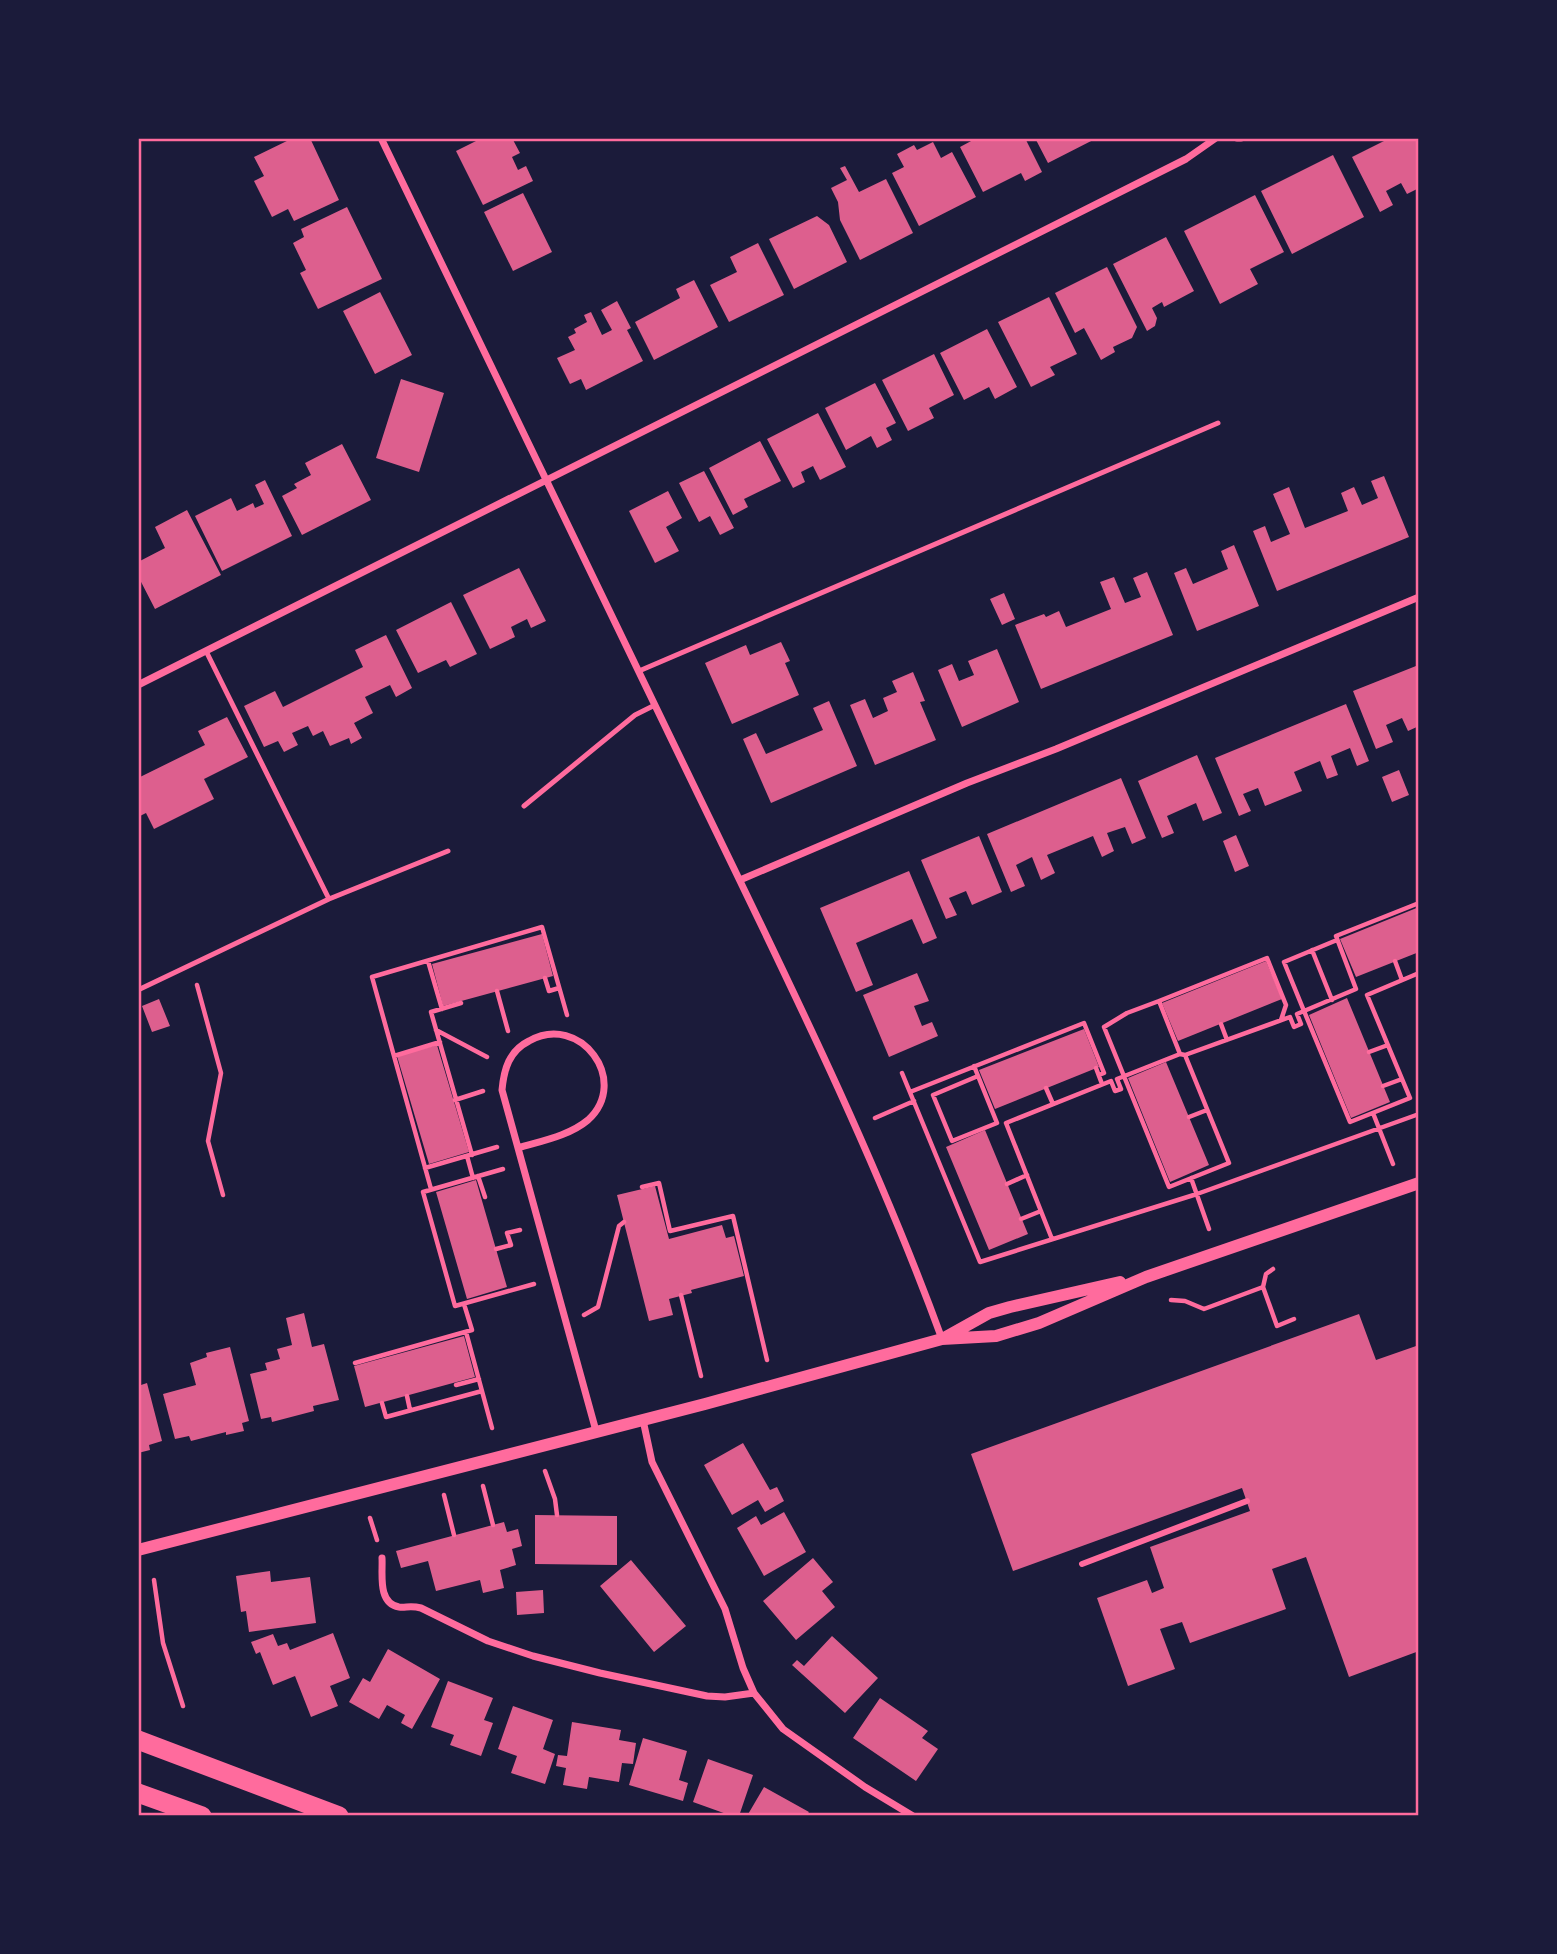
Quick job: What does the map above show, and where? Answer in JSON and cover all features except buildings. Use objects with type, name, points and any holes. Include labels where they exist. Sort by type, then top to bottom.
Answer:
[{"type":"highway","points":[[138,1740],[339,1816]]},
{"type":"highway","points":[[138,1793],[202,1816]]},
{"type":"street","points":[[381,138],[740,880],[851,1116],[912,1258],[942,1339]]},
{"type":"street","points":[[138,684],[1186,159],[1216,138]]},
{"type":"street","points":[[740,880],[967,783],[1056,749],[1419,597]]},
{"type":"street","points":[[518,1148],[569,1132],[587,1121],[597,1109],[603,1094],[604,1078],[600,1065],[580,1041],[568,1035],[553,1033],[522,1044],[510,1056],[504,1072],[502,1090],[596,1432]]},
{"type":"street","points":[[138,1549],[643,1420],[942,1339],[996,1336],[1038,1323],[1146,1277],[1419,1183]]},
{"type":"street","points":[[942,1339],[989,1314],[1020,1303],[1146,1277]]},
{"type":"street","points":[[643,1420],[652,1462],[725,1609],[743,1668],[754,1693],[783,1729],[865,1787],[913,1816]]},
{"type":"street","points":[[1082,1564],[1247,1501]]},
{"type":"street","points":[[380,1553],[383,1595],[389,1602],[399,1607],[410,1605],[421,1608],[488,1641],[533,1656],[696,1694],[725,1697],[754,1693]]},
{"type":"lane","points":[[639,671],[1218,424]]},
{"type":"lane","points":[[206,651],[329,899]]},
{"type":"lane","points":[[524,806],[635,715],[654,705]]},
{"type":"lane","points":[[138,990],[329,899],[448,851]]},
{"type":"path","points":[[1337,940],[1284,962],[1350,1122],[1410,1098],[1367,995],[1356,989],[1337,940],[1335,936],[1419,903]]},
{"type":"path","points":[[431,1189],[372,976],[542,927],[568,1020]]},
{"type":"path","points":[[1312,950],[1332,1000]]},
{"type":"path","points":[[1159,1001],[1229,1163],[1170,1187],[1104,1027],[1127,1013],[1267,958],[1286,1005],[1281,1020]]},
{"type":"path","points":[[428,961],[442,1009]]},
{"type":"path","points":[[1395,961],[1402,980]]},
{"type":"path","points":[[191,965],[221,1073],[208,1141],[223,1195]]},
{"type":"path","points":[[1367,995],[1419,973]]},
{"type":"path","points":[[545,978],[548,991],[559,988]]},
{"type":"path","points":[[978,1076],[933,1095],[952,1141],[997,1123],[1006,1124],[1111,1081],[1115,1091],[1121,1089],[1117,1079],[1124,1076],[1290,1017],[1294,1027],[1301,1024],[1297,1014],[1356,989]]},
{"type":"path","points":[[497,991],[510,1037]]},
{"type":"path","points":[[461,1003],[431,1012],[475,1177],[485,1197]]},
{"type":"path","points":[[910,1092],[1084,1023],[1104,1073],[1099,1075]]},
{"type":"path","points":[[1221,1024],[1227,1040]]},
{"type":"path","points":[[436,1030],[494,1061]]},
{"type":"path","points":[[394,1056],[440,1042]]},
{"type":"path","points":[[1369,1052],[1388,1045]]},
{"type":"path","points":[[974,1066],[997,1123]]},
{"type":"path","points":[[1096,1068],[1102,1084]]},
{"type":"path","points":[[902,1073],[980,1262],[1197,1194],[1419,1114]]},
{"type":"path","points":[[1383,1086],[1402,1079]]},
{"type":"path","points":[[1046,1088],[1053,1104]]},
{"type":"path","points":[[455,1100],[490,1090]]},
{"type":"path","points":[[875,1118],[914,1101]]},
{"type":"path","points":[[1189,1117],[1207,1110]]},
{"type":"path","points":[[1373,1112],[1393,1164]]},
{"type":"path","points":[[1006,1124],[1052,1239]]},
{"type":"path","points":[[425,1168],[505,1145]]},
{"type":"path","points":[[511,1167],[423,1192],[455,1306],[542,1282]]},
{"type":"path","points":[[1007,1184],[1027,1175]]},
{"type":"path","points":[[1191,1178],[1209,1229]]},
{"type":"path","points":[[642,1187],[659,1183],[670,1231],[733,1216],[767,1360]]},
{"type":"path","points":[[1021,1219],[1041,1211]]},
{"type":"path","points":[[580,1316],[598,1307],[619,1226],[624,1222]]},
{"type":"path","points":[[496,1249],[511,1245],[508,1233],[527,1228]]},
{"type":"path","points":[[1273,1269],[1266,1274],[1263,1287],[1278,1326],[1294,1319]]},
{"type":"path","points":[[1171,1300],[1185,1301],[1204,1309],[1263,1287]]},
{"type":"path","points":[[681,1295],[701,1376]]},
{"type":"path","points":[[355,1363],[471,1330],[464,1304]]},
{"type":"path","points":[[466,1332],[492,1428]]},
{"type":"path","points":[[456,1385],[478,1379]]},
{"type":"path","points":[[382,1402],[386,1417],[482,1391]]},
{"type":"path","points":[[407,1396],[410,1410]]},
{"type":"path","points":[[545,1471],[555,1499],[557,1515]]},
{"type":"path","points":[[483,1486],[493,1525]]},
{"type":"path","points":[[444,1495],[454,1535]]},
{"type":"path","points":[[370,1518],[380,1553]]},
{"type":"path","points":[[154,1580],[163,1643],[183,1706]]}]
